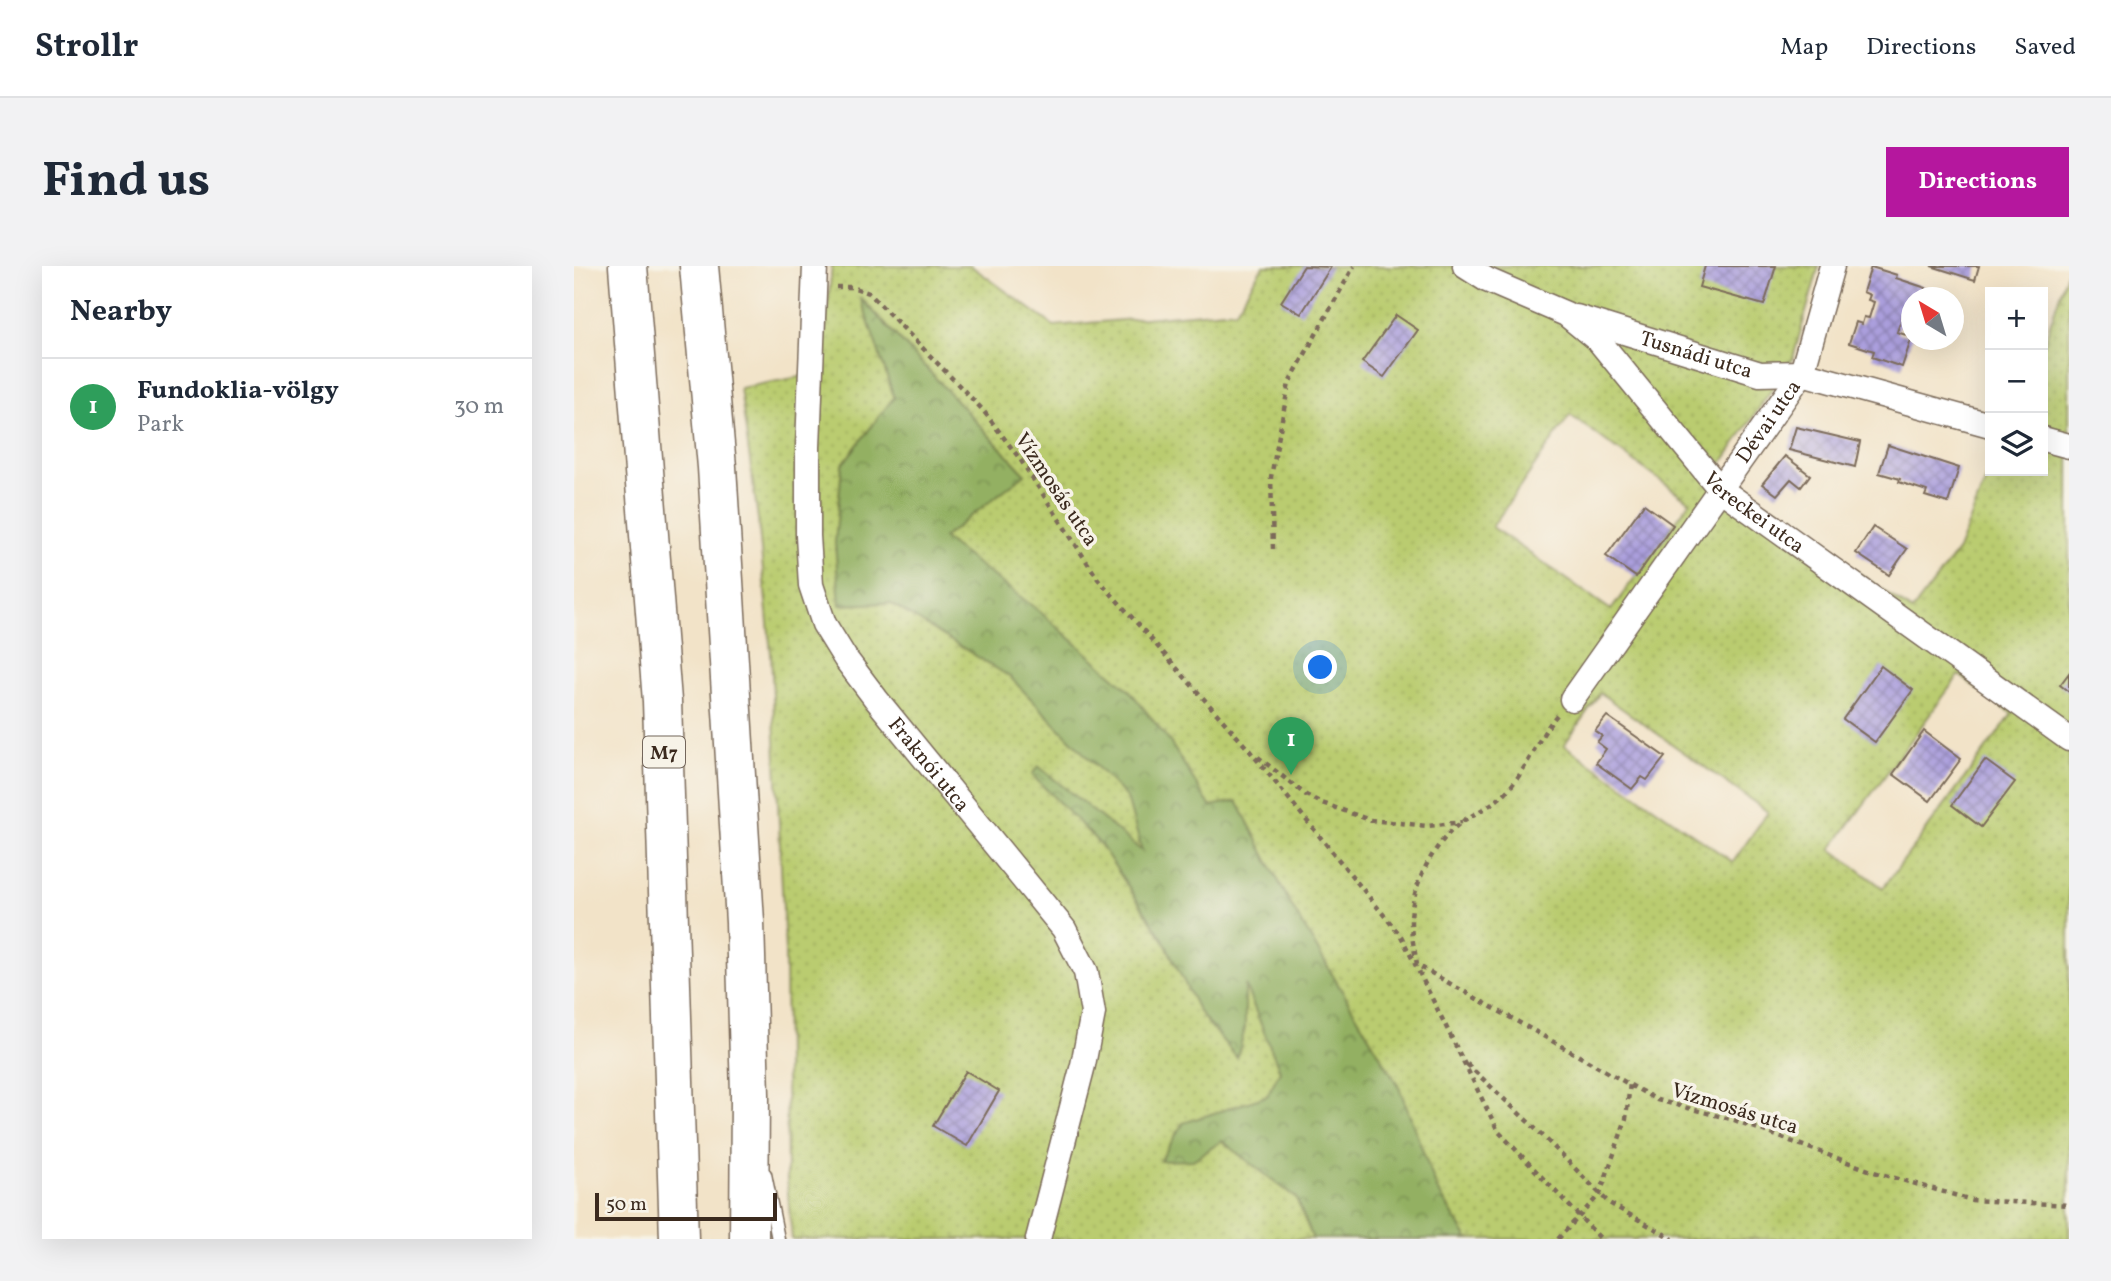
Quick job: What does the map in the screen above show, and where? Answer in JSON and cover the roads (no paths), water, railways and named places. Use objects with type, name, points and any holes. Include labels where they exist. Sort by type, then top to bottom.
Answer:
[{"type":"highway","name":"M7","points":[[628,266],[662,701],[679,1239]]},
{"type":"highway","points":[[699,266],[717,467],[745,922],[750,1094],[749,1239]]},
{"type":"street","name":"Vereckei utca","points":[[1465,266],[1488,280],[1566,314],[1599,341],[1720,489],[2069,739]]},
{"type":"street","name":"Dévai utca","points":[[1572,699],[1802,373],[1832,266]]},
{"type":"street","name":"Fraknói utca","points":[[815,276],[808,447],[808,536],[811,585],[824,624],[845,658],[876,699],[1064,929],[1086,972],[1093,1013],[1083,1065],[1038,1239]]},
{"type":"street","name":"Tusnádi utca","points":[[1566,314],[1760,374],[1802,373],[1985,424]]},
{"type":"street","points":[[2048,440],[2069,446]]},
{"type":"lane","points":[[750,1094],[778,1239]]},
{"type":"place","name":"Fundoklia-völgy","points":[[1291,775]]}]
